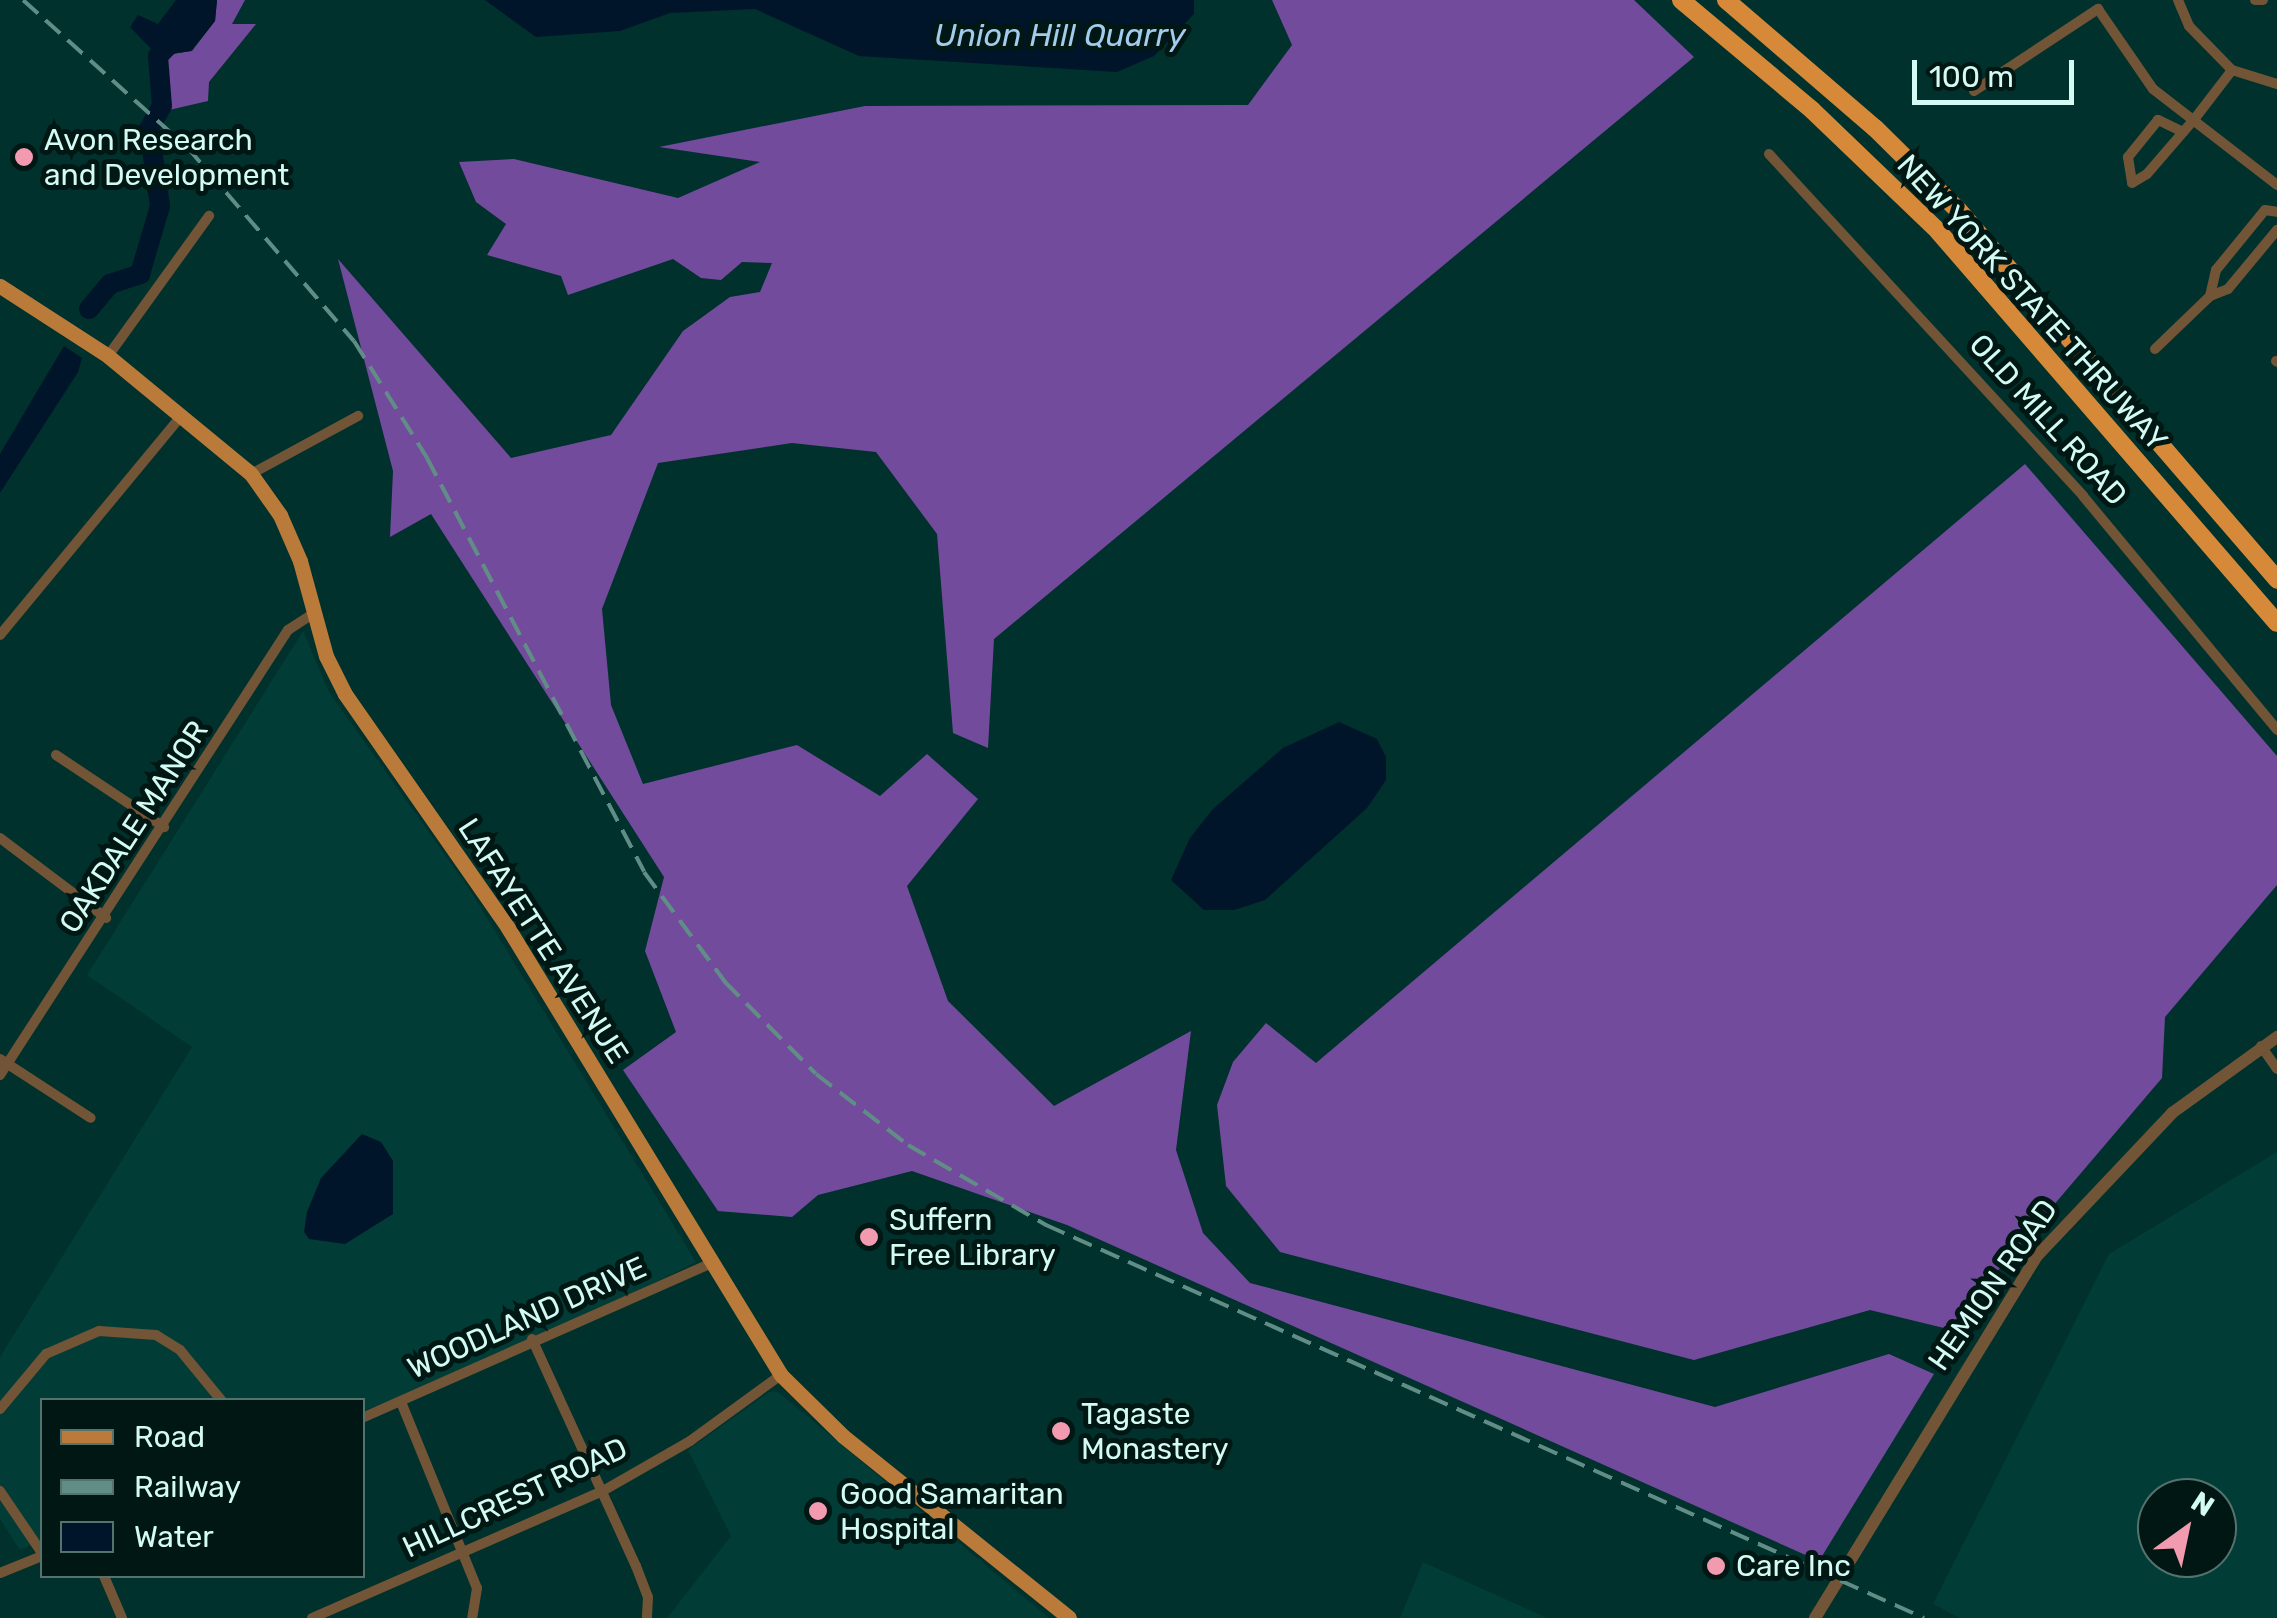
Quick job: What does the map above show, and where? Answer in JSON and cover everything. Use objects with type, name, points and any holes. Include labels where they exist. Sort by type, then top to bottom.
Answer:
[{"type":"highway","name":"NEW YORK STATE THRUWAY","points":[[1681,0],[1812,110],[1938,231],[2277,623]]},
{"type":"highway","name":"NEW YORK STATE THRUWAY","points":[[1726,0],[1875,128],[1959,211],[2277,580]]},
{"type":"main road","name":"LAFAYETTE AVENUE","points":[[0,286],[108,356],[251,474],[280,516],[345,694],[508,928],[781,1375],[843,1436],[1069,1618]]},
{"type":"street","points":[[2178,0],[2189,26],[2232,70],[2277,84]]},
{"type":"street","points":[[2255,0],[2263,0]]},
{"type":"street","points":[[1974,90],[2098,9],[2153,89],[2196,117],[2277,185]]},
{"type":"street","points":[[2182,132],[2158,120],[2128,158],[2132,183],[2182,132],[2196,117],[2232,70]]},
{"type":"street","name":"OLD MILL ROAD","points":[[1770,154],[2083,496],[2277,730]]},
{"type":"street","points":[[2210,296],[2216,270],[2265,210],[2277,212]]},
{"type":"street","points":[[108,356],[209,216]]},
{"type":"street","points":[[2155,349],[2210,296],[2228,290],[2277,230]]},
{"type":"street","points":[[0,635],[183,414]]},
{"type":"street","points":[[251,474],[358,416]]},
{"type":"street","name":"OAKDALE MANOR","points":[[0,1075],[4,1061],[106,918],[288,630],[314,613]]},
{"type":"street","points":[[56,755],[164,828]]},
{"type":"street","points":[[0,838],[106,918]]},
{"type":"street","name":"HEMION ROAD","points":[[1817,1614],[2037,1256],[2132,1150],[2277,1036]]},
{"type":"street","points":[[2261,1046],[2277,1069]]},
{"type":"street","points":[[4,1061],[91,1118]]},
{"type":"street","name":"WOODLAND DRIVE","points":[[365,1417],[532,1339],[712,1263]]},
{"type":"street","points":[[0,1409],[46,1354],[100,1331],[156,1335],[180,1350],[219,1398]]},
{"type":"street","points":[[532,1339],[648,1597],[647,1618]]},
{"type":"street","name":"HILLCREST ROAD","points":[[312,1618],[601,1492],[690,1441],[781,1375]]},
{"type":"street","points":[[401,1402],[477,1588],[472,1618]]},
{"type":"street","points":[[0,1491],[40,1551]]},
{"type":"street","points":[[0,1573],[40,1555]]},
{"type":"street","points":[[105,1578],[122,1618]]},
{"type":"shaded area","points":[[217,0],[245,0],[232,24],[256,24],[209,82],[208,101],[169,110],[158,56],[192,51],[215,21]]},
{"type":"shaded area","points":[[1272,0],[1634,0],[1694,57],[994,639],[988,748],[953,733],[937,534],[876,452],[792,443],[658,463],[602,609],[611,705],[643,784],[797,745],[880,796],[927,754],[978,799],[907,886],[948,1001],[1054,1106],[1191,1031],[1176,1150],[1203,1233],[1250,1283],[1715,1407],[1889,1354],[1934,1374],[1819,1561],[1067,1225],[912,1171],[818,1195],[792,1217],[718,1211],[623,1070],[676,1032],[645,951],[664,877],[431,514],[390,537],[393,471],[338,259],[511,458],[611,435],[683,331],[730,297],[760,292],[772,263],[742,262],[721,280],[701,278],[673,259],[568,295],[561,276],[487,255],[506,224],[476,202],[459,162],[514,159],[678,198],[760,162],[659,147],[865,106],[1248,105],[1292,45]]},
{"type":"shaded area","points":[[2025,464],[2277,756],[2277,885],[2165,1017],[2162,1078],[1948,1329],[1870,1310],[1694,1360],[1280,1252],[1226,1186],[1217,1105],[1233,1062],[1266,1023],[1316,1063]]},
{"type":"shaded area","points":[[303,631],[329,692],[470,890],[696,1262],[516,1352],[365,1410],[365,1398],[40,1398],[40,1540],[20,1550],[0,1519],[0,1357],[192,1047],[87,975]]},
{"type":"shaded area","points":[[2277,1152],[2277,1618],[1960,1618],[1933,1604],[2109,1254]]},
{"type":"shaded area","name":"Good Samaritan Hospital","points":[[769,1392],[778,1392],[1049,1618],[667,1618],[731,1536],[688,1450]]},
{"type":"shaded area","points":[[1423,1562],[1547,1618],[1400,1618]]},
{"type":"water","points":[[176,0],[217,0],[215,21],[191,51],[158,56],[130,27],[138,15],[158,24]]},
{"type":"water","name":"Union Hill Quarry","points":[[485,0],[1194,0],[1194,14],[1154,56],[1117,72],[859,56],[755,9],[670,13],[620,31],[536,37]]},
{"type":"water","points":[[64,346],[82,358],[78,372],[0,493],[0,454]]},
{"type":"water","points":[[1339,722],[1377,739],[1386,757],[1386,780],[1367,808],[1265,900],[1234,910],[1204,910],[1171,880],[1190,838],[1213,809],[1283,748]]},
{"type":"water","points":[[362,1134],[381,1142],[393,1161],[393,1214],[345,1244],[309,1239],[304,1232],[307,1212],[321,1178]]},
{"type":"waterway","points":[[89,309],[110,284],[140,274],[160,206],[149,129],[162,106],[158,56],[189,25],[201,0]]},
{"type":"railway","points":[[23,0],[187,147],[354,341],[427,458],[644,872],[725,982],[816,1074],[908,1145],[1046,1225],[1924,1618]]},
{"type":"place","name":"Avon Research and Development","points":[[24,157]]},
{"type":"place","name":"Suffern Free Library","points":[[869,1237]]},
{"type":"place","name":"Tagaste Monastery","points":[[1061,1431]]},
{"type":"place","name":"Good Samaritan Hospital","points":[[818,1511]]},
{"type":"place","name":"Care Inc","points":[[1716,1566]]}]
